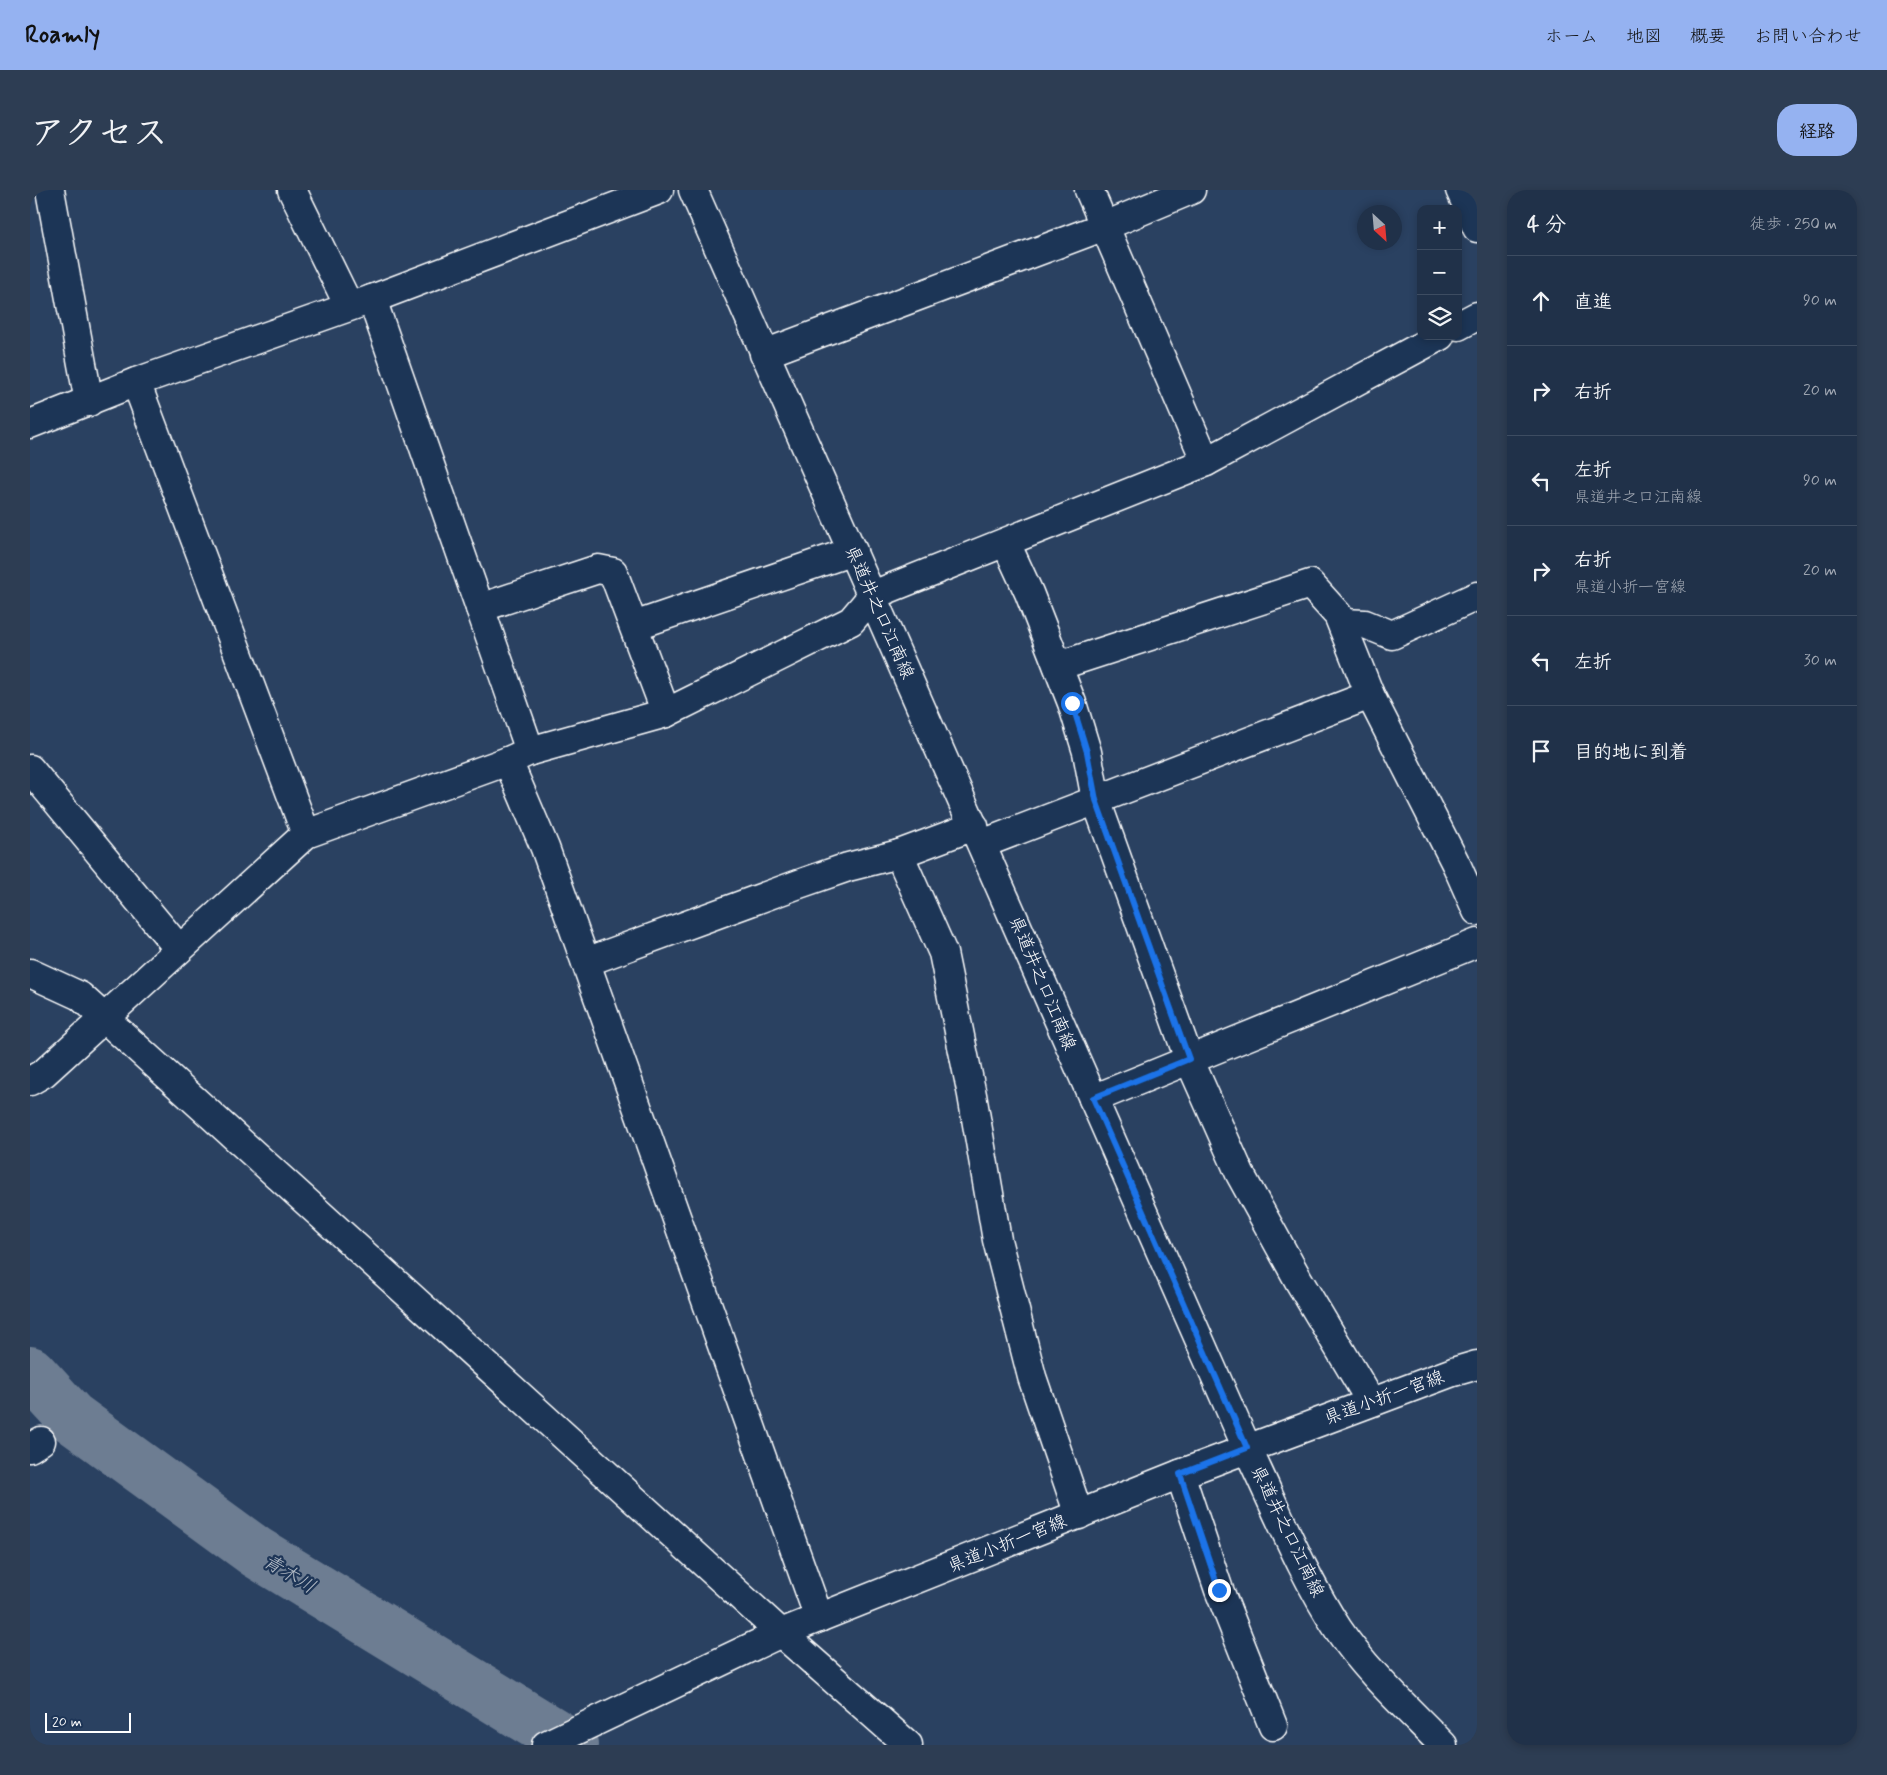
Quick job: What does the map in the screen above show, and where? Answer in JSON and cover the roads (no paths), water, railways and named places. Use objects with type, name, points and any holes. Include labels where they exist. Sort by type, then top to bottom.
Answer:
[{"type":"street","points":[[50,190],[89,402]]},
{"type":"street","points":[[292,190],[360,302],[480,608],[545,848],[819,1618]]},
{"type":"street","points":[[30,424],[136,382],[360,302],[659,190]]},
{"type":"street","name":"県道井之口江南線","points":[[693,190],[764,354],[873,595],[1247,1448],[1312,1582],[1338,1629],[1376,1676],[1443,1745]]},
{"type":"street","points":[[1089,190],[1206,462]]},
{"type":"street","points":[[764,354],[1105,226],[1191,190]]},
{"type":"street","points":[[1460,190],[1477,228]]},
{"type":"street","points":[[1462,324],[1477,316]]},
{"type":"street","points":[[30,1081],[44,1073],[306,834],[519,756],[666,713],[852,621],[873,595],[1206,462],[1433,340]]},
{"type":"street","points":[[136,382],[306,834]]},
{"type":"street","points":[[1006,543],[1058,666],[1087,752],[1096,800],[1189,1059],[1240,1174],[1299,1281],[1371,1402]]},
{"type":"street","points":[[634,626],[853,551]]},
{"type":"street","points":[[480,608],[598,569],[613,572],[666,713]]},
{"type":"street","points":[[1058,666],[1310,584],[1338,615],[1370,695],[1452,857],[1477,911]]},
{"type":"street","points":[[1342,623],[1365,624],[1392,635],[1477,596]]},
{"type":"street","points":[[586,962],[831,873],[978,835],[1096,800],[1370,695]]},
{"type":"street","points":[[30,769],[179,949]]},
{"type":"street","points":[[899,854],[943,952],[972,1095],[997,1240],[1032,1377],[1078,1515]]},
{"type":"street","points":[[1093,1098],[1477,943]]},
{"type":"street","points":[[30,973],[80,996],[781,1633],[908,1745]]},
{"type":"street","name":"県道小折一宮線","points":[[546,1745],[781,1633],[1247,1448],[1465,1368],[1477,1353]]},
{"type":"street","points":[[1180,1474],[1219,1590],[1273,1726]]},
{"type":"waterway","name":"青木川","points":[[30,1372],[71,1417],[256,1552],[572,1745]]}]
